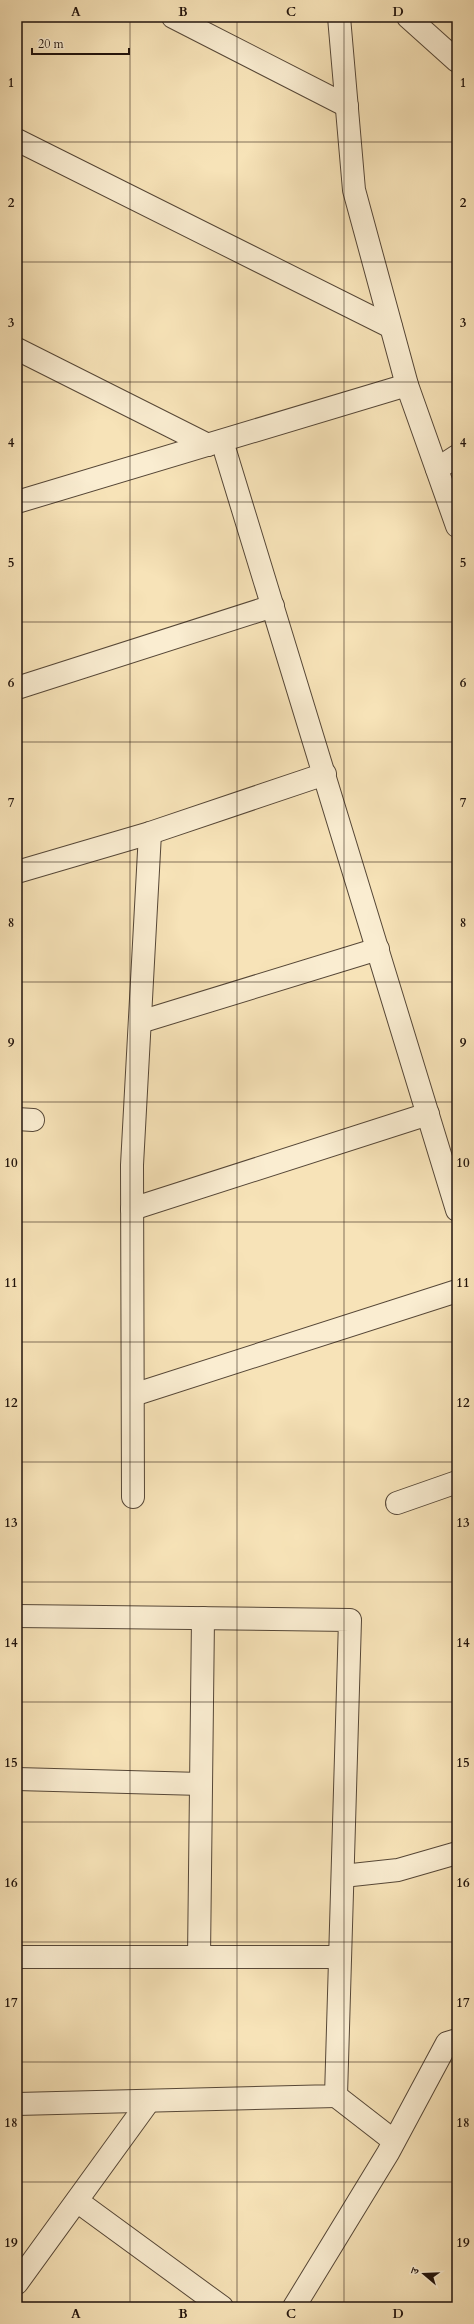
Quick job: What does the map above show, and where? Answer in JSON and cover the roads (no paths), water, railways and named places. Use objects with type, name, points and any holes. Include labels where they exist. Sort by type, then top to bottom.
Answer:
[{"type":"street","points":[[173,17],[347,106]]},
{"type":"street","points":[[339,17],[354,190],[407,385],[457,526]]},
{"type":"street","points":[[408,17],[457,61]]},
{"type":"street","points":[[17,140],[391,327]]},
{"type":"street","points":[[17,349],[215,443],[273,606],[457,1210]]},
{"type":"street","points":[[17,502],[407,385]]},
{"type":"street","points":[[437,469],[457,456]]},
{"type":"street","points":[[17,688],[273,606]]},
{"type":"street","points":[[17,872],[150,833],[325,774]]},
{"type":"street","points":[[133,1497],[132,1165],[150,833]]},
{"type":"street","points":[[140,1022],[378,949]]},
{"type":"street","points":[[132,1209],[428,1114]]},
{"type":"street","points":[[133,1395],[457,1291]]},
{"type":"street","points":[[397,1503],[457,1482]]},
{"type":"street","points":[[17,1616],[350,1620],[336,2096]]},
{"type":"street","points":[[199,1957],[203,1618]]},
{"type":"street","points":[[17,1779],[201,1784]]},
{"type":"street","points":[[343,1876],[398,1870],[457,1853]]},
{"type":"street","points":[[17,1957],[340,1957]]},
{"type":"street","points":[[294,2307],[394,2141],[447,2043],[457,2040]]},
{"type":"street","points":[[17,2104],[336,2096],[394,2141]]},
{"type":"street","points":[[17,2283],[149,2101]]},
{"type":"street","points":[[77,2201],[222,2307]]}]
